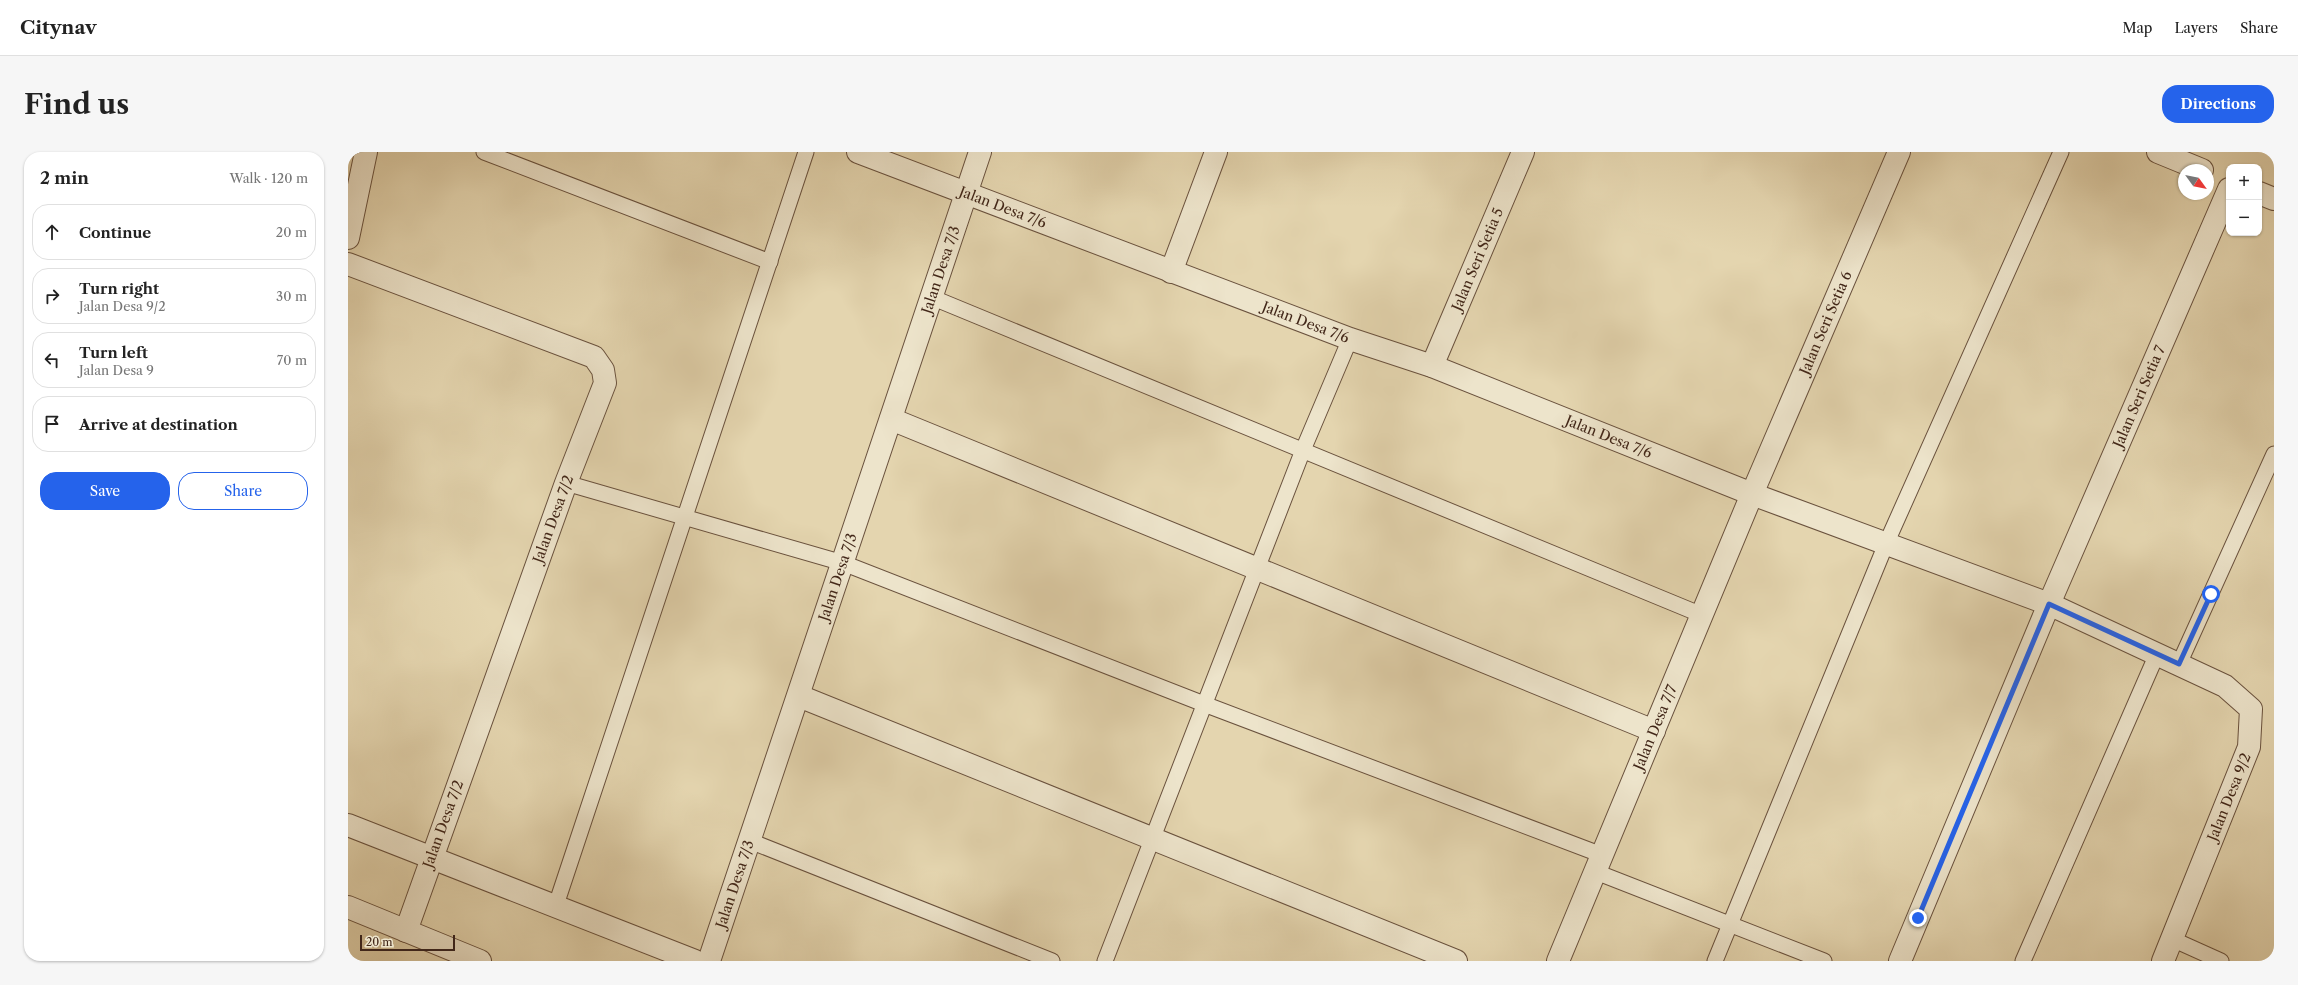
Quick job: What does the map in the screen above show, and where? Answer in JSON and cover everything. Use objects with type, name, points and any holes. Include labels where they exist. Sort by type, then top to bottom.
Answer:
[{"type":"street","points":[[348,238],[366,152]]},
{"type":"street","name":"Jalan Desa 7/6","points":[[858,152],[1350,339],[1432,366],[1752,494],[1886,544]]},
{"type":"street","name":"Jalan Desa 7/3","points":[[709,961],[980,152]]},
{"type":"street","points":[[1171,272],[1216,152]]},
{"type":"street","name":"Jalan Seri Setia 5","points":[[1432,366],[1523,152]]},
{"type":"street","name":"Jalan Seri Setia 6","points":[[1752,494],[1899,152]]},
{"type":"street","points":[[2158,152],[2187,164]]},
{"type":"street","points":[[2214,175],[2226,180]]},
{"type":"street","points":[[2262,194],[2274,199]]},
{"type":"street","name":"Jalan Seri Setia 7","points":[[1900,961],[2049,604],[2226,196]]},
{"type":"street","name":"Jalan Desa 7/2","points":[[348,264],[594,357],[603,370],[605,383],[566,483],[406,930]]},
{"type":"street","points":[[891,419],[1654,730]]},
{"type":"street","name":"Jalan Desa 7/7","points":[[1558,961],[1752,494]]},
{"type":"street","name":"Jalan Desa 9/2","points":[[1886,544],[2049,604],[2225,686],[2250,709],[2249,747],[2163,961]]},
{"type":"street","points":[[799,696],[1456,961]]},
{"type":"street","points":[[348,824],[695,961]]},
{"type":"street","points":[[348,907],[406,930],[452,956],[480,961]]},
{"type":"lane","points":[[484,152],[770,262]]},
{"type":"lane","points":[[556,905],[806,152]]},
{"type":"lane","points":[[1715,961],[1886,544],[2061,152]]},
{"type":"lane","points":[[931,297],[1702,614]]},
{"type":"lane","points":[[1105,961],[1302,450],[1350,339]]},
{"type":"lane","points":[[2179,664],[2274,454]]},
{"type":"lane","points":[[566,483],[843,563],[1204,704],[1599,863],[1730,925],[1824,961]]},
{"type":"lane","points":[[2023,961],[2157,654]]},
{"type":"lane","points":[[750,841],[1052,961]]},
{"type":"lane","points":[[2172,939],[2220,961]]},
{"type":"route","points":[[1918,918],[2049,604],[2179,664],[2211,594]]}]
